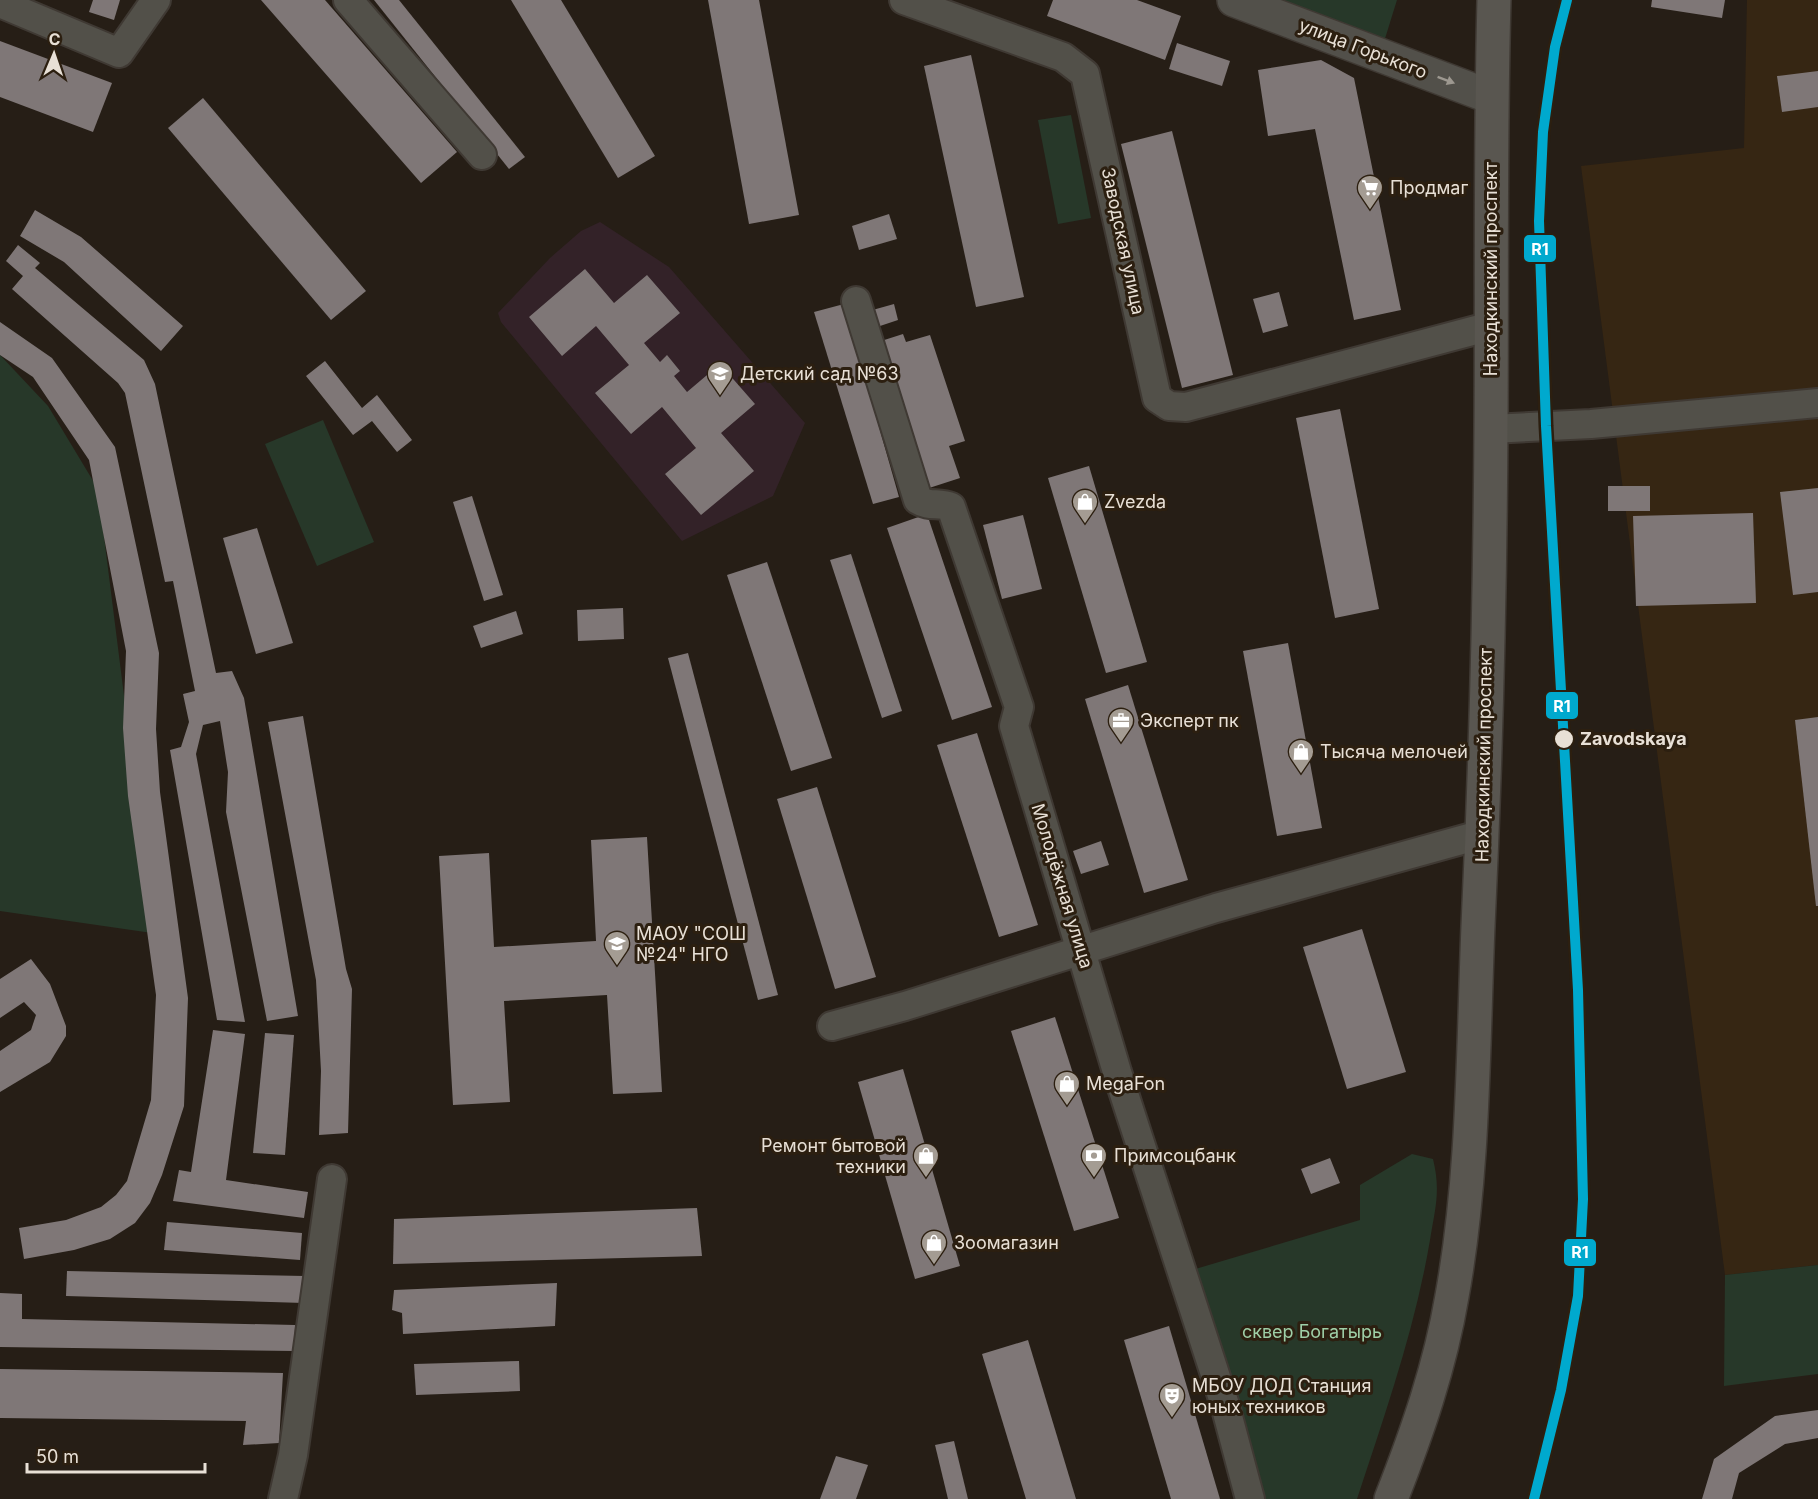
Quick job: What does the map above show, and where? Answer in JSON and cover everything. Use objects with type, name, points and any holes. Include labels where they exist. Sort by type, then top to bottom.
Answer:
[{"type":"main road","name":"улица Горького","points":[[1234,0],[1491,97]]},
{"type":"main road","name":"Находкинский проспект","points":[[1391,1499],[1434,1379],[1453,1296],[1468,1147],[1483,834],[1491,429],[1491,97],[1494,0]]},
{"type":"street","points":[[0,3],[119,53],[148,15],[156,0]]},
{"type":"street","points":[[348,0],[483,155]]},
{"type":"street","name":"Заводская улица","points":[[904,0],[1063,57],[1085,74],[1157,398],[1169,406],[1186,407],[1491,326]]},
{"type":"street","name":"Молодёжная улица","points":[[856,301],[918,500],[924,504],[942,504],[951,507],[1018,707],[1014,726],[1081,951],[1225,1405],[1250,1499]]},
{"type":"street","points":[[1491,429],[1603,423],[1818,403]]},
{"type":"street","points":[[832,1026],[905,1006],[1216,908],[1483,834]]},
{"type":"street","points":[[283,1499],[293,1455],[332,1179]]},
{"type":"shaded area","points":[[1747,0],[1818,0],[1818,1265],[1725,1275],[1581,166],[1744,148]]},
{"type":"shaded area","points":[[600,222],[669,267],[805,423],[773,496],[682,541],[501,322],[498,313],[550,258],[581,231]]},
{"type":"green space","points":[[1263,0],[1397,0],[1383,45]]},
{"type":"green space","points":[[1071,115],[1091,218],[1058,224],[1038,120]]},
{"type":"green space","points":[[0,355],[48,406],[98,489],[133,767],[159,934],[0,911]]},
{"type":"green space","points":[[323,420],[374,542],[317,566],[265,444]]},
{"type":"green space","name":"сквер Богатырь","points":[[1412,1154],[1433,1159],[1437,1181],[1435,1209],[1424,1273],[1408,1339],[1357,1499],[1264,1499],[1263,1487],[1192,1270],[1360,1220],[1360,1185]]},
{"type":"green space","points":[[1818,1265],[1818,1374],[1724,1386],[1725,1275]]},
{"type":"building","points":[[93,0],[120,0],[114,20],[89,12]]},
{"type":"building","points":[[261,0],[325,0],[457,152],[421,183]]},
{"type":"building","points":[[374,0],[399,0],[525,157],[509,169]]},
{"type":"building","points":[[511,0],[561,0],[655,156],[618,178]]},
{"type":"building","points":[[708,0],[759,0],[799,215],[749,224]]},
{"type":"building","points":[[1053,0],[1137,0],[1181,16],[1165,60],[1047,16]]},
{"type":"building","points":[[1652,0],[1725,0],[1722,18],[1651,7]]},
{"type":"building","points":[[0,41],[112,83],[93,132],[0,97]]},
{"type":"building","points":[[1177,43],[1230,61],[1222,86],[1169,69]]},
{"type":"building","points":[[971,55],[1024,297],[976,307],[924,66]]},
{"type":"building","points":[[1321,60],[1354,78],[1401,310],[1354,320],[1315,129],[1268,136],[1258,70]]},
{"type":"building","points":[[1818,71],[1818,107],[1782,112],[1777,76]]},
{"type":"building","points":[[203,98],[366,291],[331,320],[168,128]]},
{"type":"building","points":[[1172,131],[1233,375],[1182,388],[1121,144]]},
{"type":"building","points":[[35,210],[81,237],[183,326],[161,351],[64,262],[20,236]]},
{"type":"building","points":[[889,214],[897,239],[859,250],[852,226]]},
{"type":"building","points":[[18,245],[40,263],[35,268],[144,360],[155,384],[216,673],[232,671],[244,698],[298,1016],[267,1021],[226,812],[228,772],[220,721],[203,725],[196,754],[245,1022],[217,1020],[170,750],[181,747],[189,722],[183,694],[195,691],[173,581],[165,582],[125,393],[118,383],[12,289],[23,276],[6,261]]},
{"type":"building","points":[[585,269],[614,303],[647,275],[680,313],[644,343],[660,362],[667,355],[680,371],[674,376],[687,392],[720,364],[755,404],[721,433],[754,471],[701,515],[665,474],[696,448],[662,407],[631,434],[595,393],[629,365],[596,326],[562,356],[529,317]]},
{"type":"building","points":[[1279,292],[1288,326],[1263,333],[1253,299]]},
{"type":"building","points":[[844,304],[899,497],[873,504],[814,312]]},
{"type":"building","points":[[894,304],[898,320],[874,328],[869,311]]},
{"type":"building","points":[[0,322],[52,358],[115,447],[159,653],[156,729],[160,792],[188,998],[184,1106],[162,1175],[150,1203],[135,1223],[110,1239],[74,1250],[24,1259],[19,1228],[66,1220],[101,1207],[116,1195],[127,1181],[151,1100],[156,995],[128,796],[123,728],[126,651],[89,460],[33,377],[0,355]]},
{"type":"building","points":[[903,334],[906,342],[930,335],[965,441],[949,446],[960,478],[923,490],[878,342]]},
{"type":"building","points":[[325,361],[362,408],[377,395],[412,440],[397,452],[372,421],[353,435],[306,376]]},
{"type":"building","points":[[1340,409],[1379,609],[1335,618],[1296,418]]},
{"type":"building","points":[[1089,466],[1147,662],[1106,673],[1048,478]]},
{"type":"building","points":[[1608,486],[1650,486],[1650,511],[1608,511]]},
{"type":"building","points":[[1818,488],[1818,592],[1793,595],[1780,492]]},
{"type":"building","points":[[472,496],[503,595],[484,601],[453,502]]},
{"type":"building","points":[[1753,513],[1756,603],[1636,606],[1633,516]]},
{"type":"building","points":[[927,514],[992,707],[952,720],[887,528]]},
{"type":"building","points":[[1023,515],[1042,589],[1002,599],[983,525]]},
{"type":"building","points":[[257,528],[293,643],[256,654],[223,538]]},
{"type":"building","points":[[851,554],[902,711],[882,718],[830,560]]},
{"type":"building","points":[[767,562],[832,758],[791,771],[727,575]]},
{"type":"building","points":[[623,608],[624,639],[578,641],[577,610]]},
{"type":"building","points":[[516,611],[523,634],[481,648],[473,626]]},
{"type":"building","points":[[1288,643],[1322,828],[1277,836],[1243,651]]},
{"type":"building","points":[[688,653],[778,995],[758,1000],[668,658]]},
{"type":"building","points":[[1128,685],[1188,880],[1144,893],[1085,699]]},
{"type":"building","points":[[303,716],[346,969],[352,989],[348,1133],[319,1135],[321,1071],[316,980],[268,722]]},
{"type":"building","points":[[1818,717],[1818,906],[1816,906],[1795,720]]},
{"type":"building","points":[[977,733],[1038,925],[999,937],[937,745]]},
{"type":"building","points":[[817,787],[876,977],[835,989],[777,799]]},
{"type":"building","points":[[647,837],[662,1092],[613,1094],[607,995],[504,1001],[510,1102],[453,1105],[439,856],[489,853],[494,947],[596,941],[591,840]]},
{"type":"building","points":[[1101,841],[1109,865],[1081,874],[1073,851]]},
{"type":"building","points":[[1362,929],[1406,1072],[1347,1089],[1303,947]]},
{"type":"building","points":[[31,959],[50,984],[66,1026],[66,1036],[50,1062],[0,1092],[0,1051],[31,1030],[36,1015],[24,1002],[0,1018],[0,979]]},
{"type":"building","points":[[1055,1017],[1119,1218],[1074,1231],[1011,1031]]},
{"type":"building","points":[[213,1030],[245,1034],[226,1180],[308,1192],[304,1218],[173,1201],[179,1170],[191,1172]]},
{"type":"building","points":[[265,1033],[294,1035],[285,1155],[253,1153]]},
{"type":"building","points":[[903,1069],[960,1266],[915,1279],[858,1082]]},
{"type":"building","points":[[1330,1158],[1340,1183],[1311,1194],[1301,1169]]},
{"type":"building","points":[[697,1208],[702,1256],[393,1264],[394,1219]]},
{"type":"building","points":[[167,1222],[302,1233],[300,1260],[164,1250]]},
{"type":"building","points":[[67,1271],[305,1276],[304,1303],[66,1296]]},
{"type":"building","points":[[557,1283],[555,1326],[403,1334],[402,1313],[392,1310],[394,1290]]},
{"type":"building","points":[[0,1293],[22,1294],[22,1319],[295,1325],[294,1351],[0,1347]]},
{"type":"building","name":"МБОУ ДОД Станция юных техников","points":[[1169,1326],[1220,1499],[1171,1499],[1124,1340]]},
{"type":"building","points":[[1028,1340],[1076,1499],[1026,1499],[982,1354]]},
{"type":"building","points":[[519,1361],[520,1391],[416,1395],[414,1364]]},
{"type":"building","points":[[0,1369],[283,1373],[279,1443],[243,1445],[246,1421],[0,1418]]},
{"type":"building","points":[[1818,1410],[1818,1438],[1785,1444],[1739,1473],[1732,1499],[1702,1499],[1714,1459],[1775,1416]]},
{"type":"building","points":[[954,1441],[968,1499],[948,1499],[935,1445]]},
{"type":"building","points":[[836,1456],[868,1465],[856,1499],[820,1499]]},
{"type":"transit line","name":"R1","points":[[1534,1499],[1561,1390],[1578,1296],[1583,1199],[1578,990],[1546,426],[1539,221],[1543,132],[1555,47],[1567,0]]},
{"type":"place","name":"Продмаг","points":[[1370,211]]},
{"type":"place","name":"Детский сад №63","points":[[720,397]]},
{"type":"place","name":"Zvezda","points":[[1085,525]]},
{"type":"place","name":"Zavodskaya","points":[[1564,739]]},
{"type":"place","name":"Эксперт пк","points":[[1121,744]]},
{"type":"place","name":"Тысяча мелочей","points":[[1301,775]]},
{"type":"place","name":"МАОУ \"СОШ №24\" НГО","points":[[617,967]]},
{"type":"place","name":"MegaFon","points":[[1067,1107]]},
{"type":"place","name":"Ремонт бытовой техники","points":[[926,1179]]},
{"type":"place","name":"Примсоцбанк","points":[[1094,1179]]},
{"type":"place","name":"Зоомагазин","points":[[934,1266]]},
{"type":"place","name":"МБОУ ДОД Станция юных техников","points":[[1172,1419]]}]
